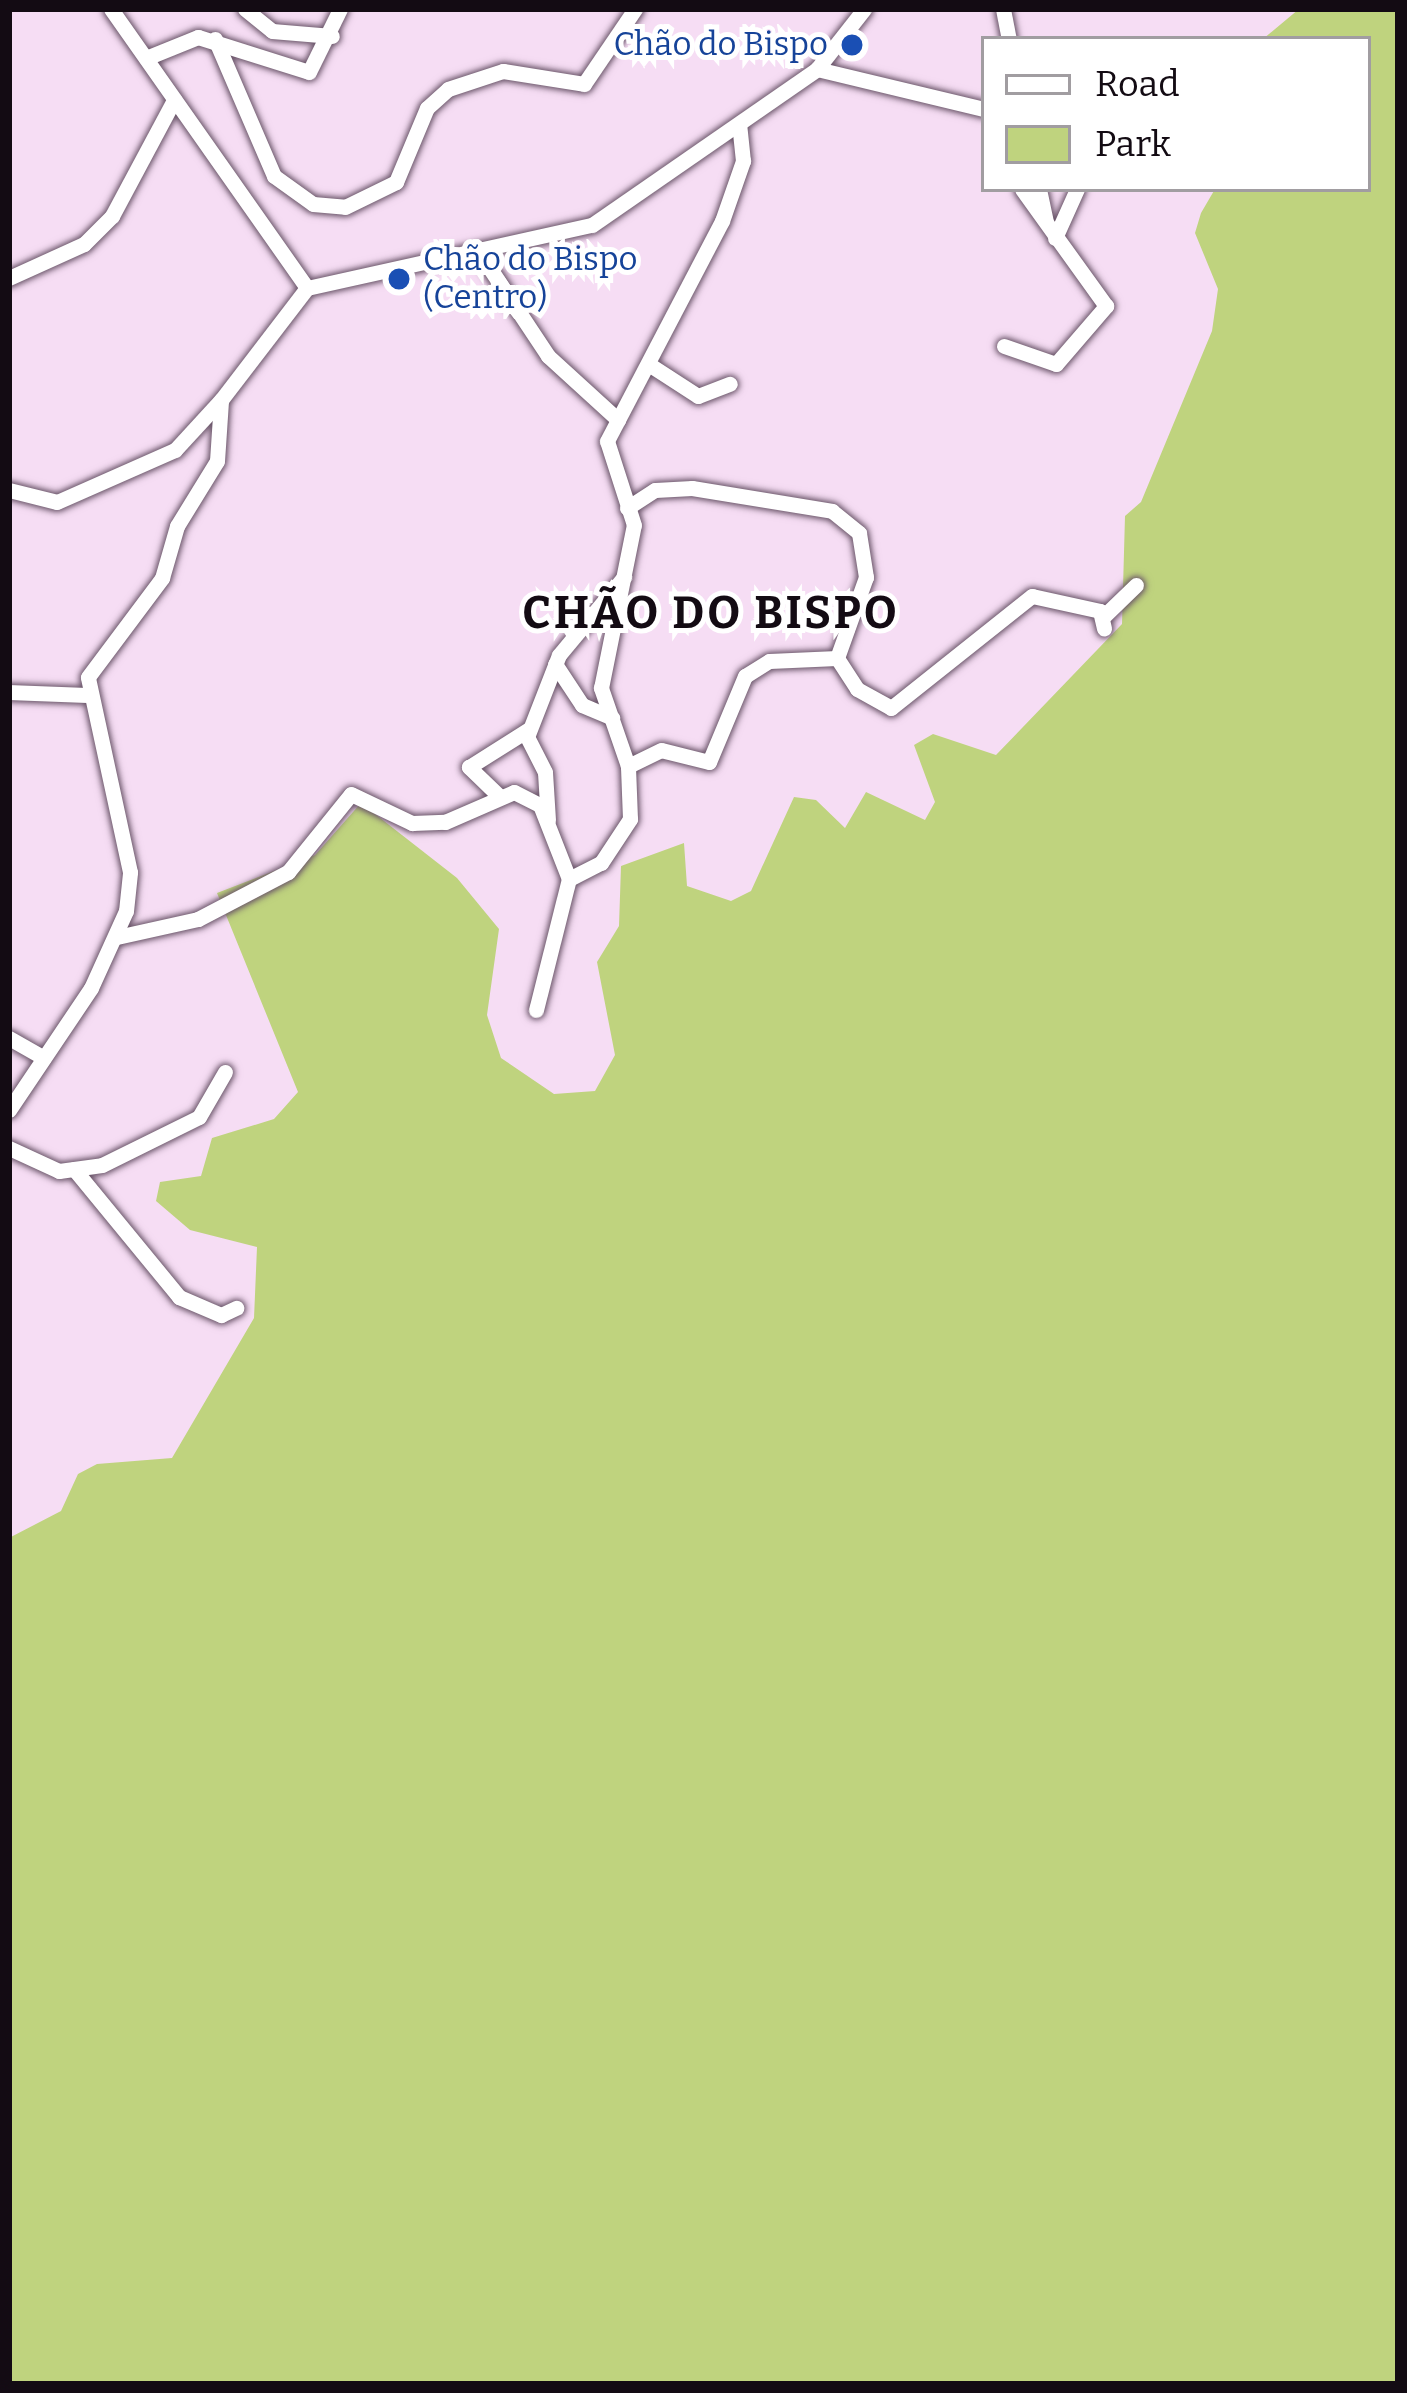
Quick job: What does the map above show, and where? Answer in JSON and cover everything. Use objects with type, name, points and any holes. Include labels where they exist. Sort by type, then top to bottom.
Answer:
[{"type":"street","points":[[112,9],[307,288]]},
{"type":"street","points":[[245,9],[272,31],[332,36]]},
{"type":"street","points":[[146,58],[215,39],[309,72],[332,36],[340,9]]},
{"type":"street","points":[[215,39],[274,176],[329,208],[396,182],[427,108],[467,79],[503,71],[571,86],[596,78],[634,9]]},
{"type":"street","points":[[9,490],[57,502],[176,450],[307,288],[592,225],[818,69],[864,9]]},
{"type":"street","points":[[818,69],[981,108]]},
{"type":"street","points":[[9,278],[84,244],[112,216],[174,100]]},
{"type":"street","points":[[569,879],[602,863],[630,819],[628,766],[602,688],[629,550],[627,508],[607,441],[650,365],[667,308],[722,221],[743,161],[739,125]]},
{"type":"street","points":[[1004,346],[1055,364],[1102,320],[1106,306],[1024,192]]},
{"type":"street","points":[[1040,192],[1050,231]]},
{"type":"street","points":[[1050,231],[1075,192]]},
{"type":"street","points":[[479,252],[548,356],[618,420]]},
{"type":"street","points":[[650,365],[698,396],[730,384]]},
{"type":"street","points":[[9,1111],[117,938],[130,872],[86,695],[99,658],[150,601],[217,461],[221,400]]},
{"type":"street","points":[[627,508],[655,490],[692,488],[848,519],[866,577],[837,658]]},
{"type":"street","points":[[536,1010],[569,879],[548,823],[529,729],[555,664],[623,577]]},
{"type":"street","points":[[837,658],[856,689],[891,708],[1032,596],[1105,622],[1136,585]]},
{"type":"street","points":[[628,766],[661,750],[699,768],[745,676],[770,661],[837,658]]},
{"type":"street","points":[[555,664],[582,705],[612,718]]},
{"type":"street","points":[[9,692],[86,695]]},
{"type":"street","points":[[500,796],[469,767],[529,729]]},
{"type":"street","points":[[117,938],[198,919],[288,872],[351,794],[412,824],[445,822],[500,796],[530,797],[548,823]]},
{"type":"street","points":[[9,1038],[44,1058]]},
{"type":"street","points":[[74,1169],[167,1138],[213,1103],[225,1072]]},
{"type":"street","points":[[9,1148],[74,1169],[179,1297],[220,1315],[236,1308]]},
{"type":"green space","points":[[1299,9],[1398,9],[1398,2384],[9,2384],[9,1538],[61,1511],[78,1474],[97,1464],[172,1458],[254,1318],[257,1247],[190,1230],[156,1201],[160,1182],[201,1176],[212,1138],[274,1119],[298,1092],[217,893],[315,855],[361,803],[457,878],[499,929],[487,1015],[501,1058],[554,1094],[595,1091],[615,1055],[597,962],[619,926],[621,866],[684,843],[687,886],[731,901],[751,891],[794,797],[816,800],[845,828],[866,792],[925,820],[935,802],[914,745],[933,734],[996,755],[1122,624],[1125,516],[1141,502],[1212,331],[1218,289],[1195,233],[1201,213],[1213,192],[1371,192],[1371,36],[1267,36]]},
{"type":"place","name":"Chão do Bispo","points":[[852,45]]},
{"type":"place","name":"Chão do Bispo (Centro)","points":[[399,279]]},
{"type":"district","name":"CHÃO DO BISPO","points":[[711,614]]}]
